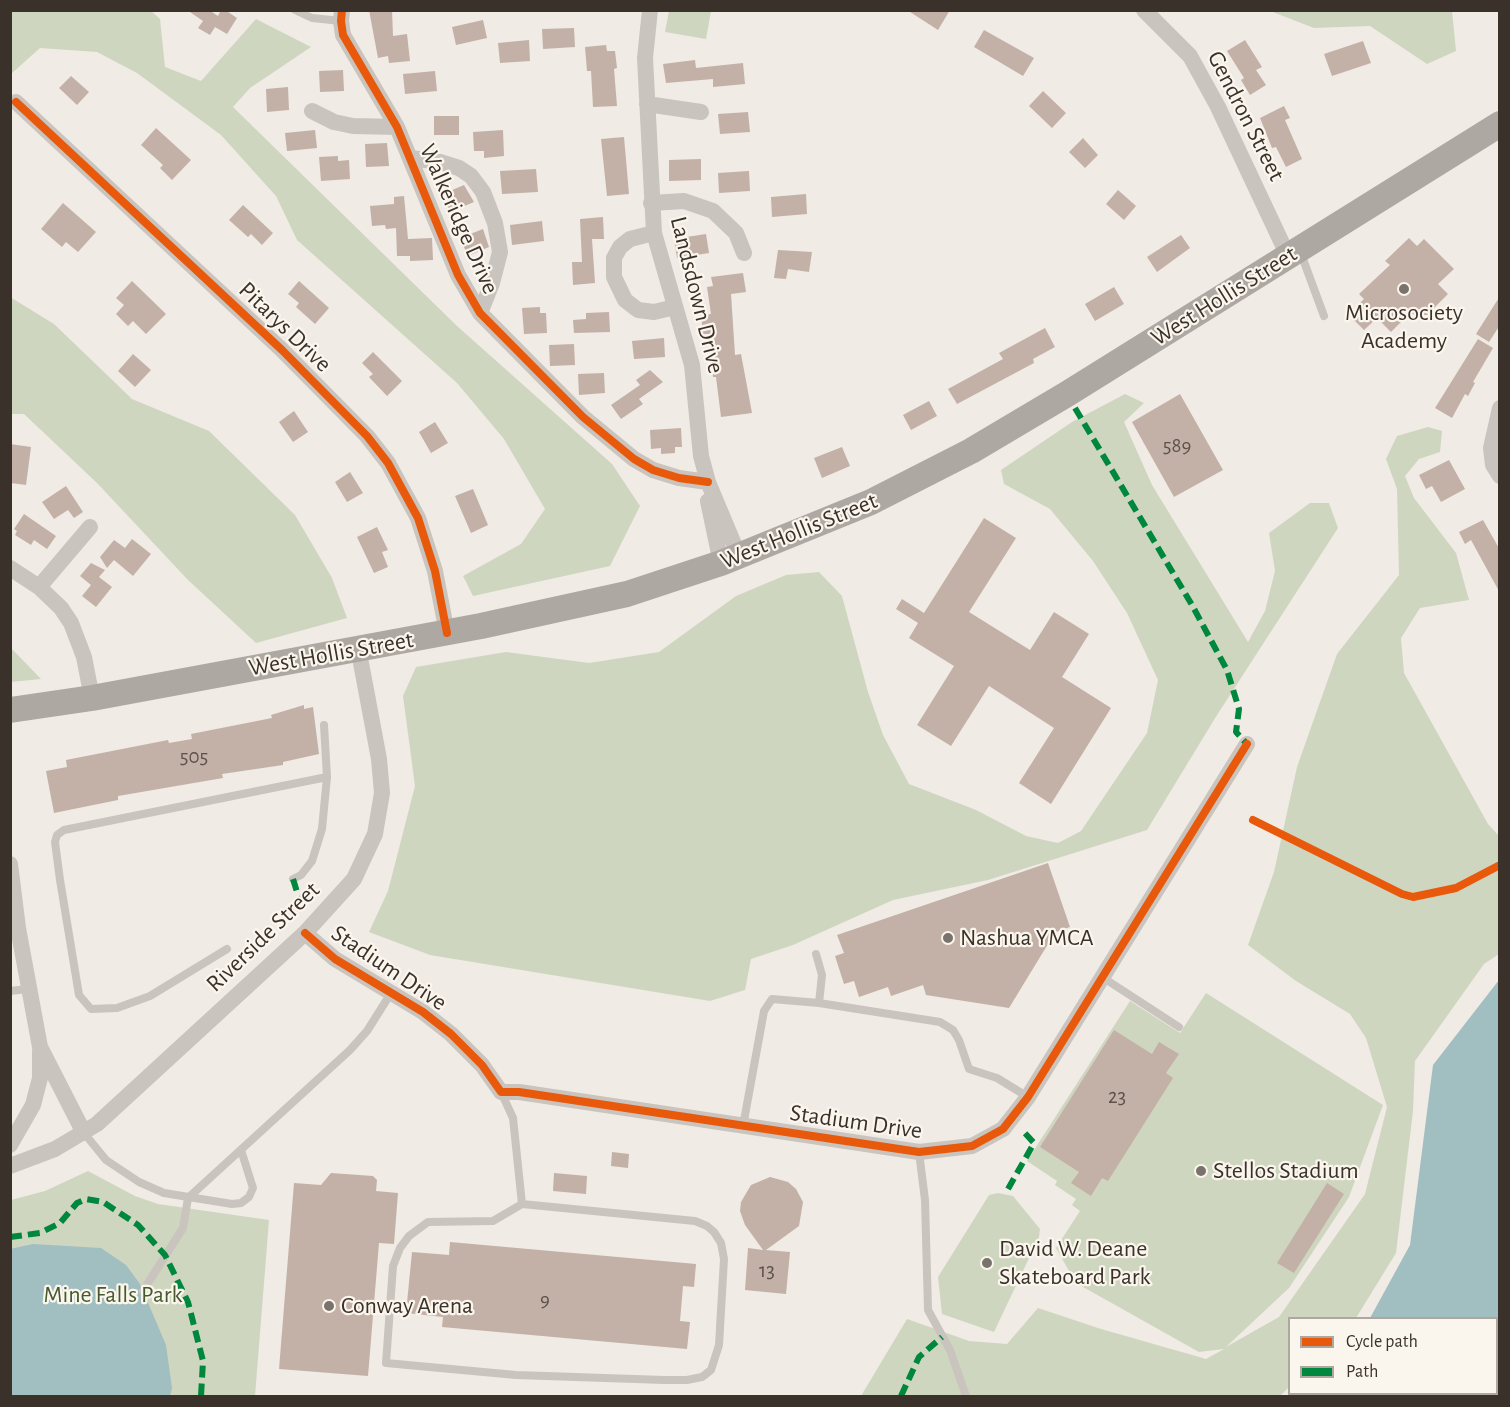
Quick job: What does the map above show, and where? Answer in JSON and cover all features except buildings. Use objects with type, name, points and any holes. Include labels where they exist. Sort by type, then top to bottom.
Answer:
[{"type":"main road","name":"West Hollis Street","points":[[10,710],[92,699],[358,647],[447,633],[627,594],[730,560],[871,502],[971,451],[1500,124]]},
{"type":"street","name":"Gendron Street","points":[[1144,10],[1190,56],[1294,252]]},
{"type":"street","name":"Landsdown Drive","points":[[646,11],[645,58],[654,233],[695,382],[701,456],[708,482],[708,503],[730,560]]},
{"type":"street","name":"Walkeridge Drive","points":[[342,16],[344,35],[397,128],[458,275],[480,313],[583,417],[634,459],[653,470],[679,478],[708,482]]},
{"type":"street","name":"Pitarys Drive","points":[[16,102],[282,350],[367,436],[388,463],[418,518],[435,571],[447,633]]},
{"type":"street","points":[[647,104],[701,112]]},
{"type":"street","points":[[312,111],[334,122],[353,126],[397,128]]},
{"type":"street","points":[[411,158],[440,162],[459,168],[471,176],[483,192],[495,223],[500,252],[492,283],[480,313]]},
{"type":"street","points":[[651,203],[684,201],[704,206],[729,225],[744,253]]},
{"type":"street","points":[[654,233],[630,239],[620,247],[614,258],[614,277],[626,300],[638,310],[654,312],[675,307]]},
{"type":"street","points":[[1500,408],[1491,448],[1493,465],[1500,476]]},
{"type":"street","points":[[39,587],[90,527]]},
{"type":"street","points":[[10,568],[39,587],[61,608],[78,637],[92,699]]},
{"type":"street","name":"Riverside Street","points":[[10,1166],[55,1149],[84,1133],[305,933],[360,870],[372,844],[379,815],[381,782],[379,759],[358,647]]},
{"type":"street","name":"Stadium Drive","points":[[305,933],[335,959],[392,993],[451,1034],[476,1059],[501,1092],[519,1092],[919,1152],[954,1150],[986,1141],[1003,1129],[1028,1097],[1247,744]]},
{"type":"street","points":[[10,864],[28,989],[40,1047],[38,1092],[26,1121],[10,1145]]},
{"type":"street","points":[[40,1047],[84,1133]]},
{"type":"lane","points":[[295,10],[312,18],[342,16]]},
{"type":"lane","points":[[1294,252],[1324,316]]},
{"type":"lane","points":[[292,879],[306,869],[318,848],[327,777],[324,725]]},
{"type":"lane","points":[[227,949],[150,996],[117,1008],[91,1009],[80,995],[67,927],[55,842],[57,835],[64,830],[327,777]]},
{"type":"lane","points":[[816,954],[822,975],[819,1003]]},
{"type":"lane","points":[[1102,977],[1179,1027]]},
{"type":"lane","points":[[10,991],[28,989]]},
{"type":"lane","points":[[143,1291],[183,1228],[188,1198],[350,1050],[367,1031],[392,993]]},
{"type":"lane","points":[[743,1126],[764,1011],[772,999],[819,1003],[940,1022],[953,1030],[969,1069],[997,1078],[1028,1097]]},
{"type":"lane","points":[[501,1092],[513,1118],[522,1204]]},
{"type":"lane","points":[[84,1133],[106,1160],[139,1182],[164,1193],[232,1204],[241,1203],[249,1197],[253,1188],[252,1178],[241,1150]]},
{"type":"lane","points":[[919,1152],[925,1200],[928,1310],[951,1350],[966,1396]]},
{"type":"lane","points":[[522,1204],[695,1221],[707,1226],[721,1243],[724,1258],[719,1345],[711,1370],[702,1377],[687,1380],[664,1380],[516,1375],[386,1363],[393,1266],[400,1248],[409,1236],[428,1222],[493,1221],[522,1204]]},
{"type":"green space","points":[[11,10],[151,11],[160,19],[165,67],[201,81],[256,19],[311,47],[250,88],[233,107],[457,326],[612,464],[640,506],[610,566],[473,596],[463,576],[521,544],[545,509],[504,439],[457,383],[297,240],[276,196],[221,135],[137,73],[97,52],[40,48],[11,74]]},
{"type":"green space","points":[[669,11],[711,11],[706,39],[665,32]]},
{"type":"green space","points":[[1270,11],[1452,11],[1456,51],[1427,64],[1370,26],[1314,28]]},
{"type":"green space","points":[[10,297],[54,324],[132,399],[209,431],[295,515],[332,578],[347,618],[256,643],[188,580],[97,483],[24,414],[11,414]]},
{"type":"green space","points":[[1125,394],[1144,403],[1124,422],[1152,485],[1248,642],[1265,611],[1275,571],[1269,533],[1310,503],[1329,503],[1338,528],[1217,715],[1147,830],[988,880],[893,900],[793,945],[751,959],[745,990],[710,1001],[430,955],[369,932],[388,891],[415,786],[403,696],[416,667],[506,652],[589,663],[659,652],[736,596],[786,575],[819,572],[842,596],[868,692],[883,735],[909,784],[976,810],[1026,836],[1058,843],[1081,831],[1147,733],[1158,680],[1127,613],[1093,561],[1050,509],[1004,484],[1001,470],[1072,422]]},
{"type":"green space","points":[[1428,427],[1442,431],[1440,452],[1419,459],[1405,476],[1414,498],[1456,553],[1469,600],[1420,608],[1401,638],[1404,673],[1488,824],[1499,836],[1499,954],[1484,964],[1415,1061],[1413,1111],[1396,1253],[1357,1317],[1288,1317],[1288,1388],[1280,1396],[861,1396],[907,1319],[969,1341],[1007,1344],[1038,1308],[1206,1359],[1224,1349],[1199,1352],[1076,1283],[1056,1248],[1080,1211],[1072,1205],[1076,1199],[1055,1185],[1057,1181],[1027,1161],[1130,1001],[1180,1033],[1206,993],[1383,1105],[1349,1197],[1289,1288],[1226,1347],[1279,1317],[1365,1194],[1387,1107],[1366,1038],[1350,1014],[1296,981],[1248,945],[1274,872],[1297,767],[1337,654],[1399,575],[1397,489],[1386,459],[1397,436]]},
{"type":"green space","points":[[11,648],[41,679],[11,682]]},
{"type":"green space","name":"Mine Falls Park","points":[[88,1171],[135,1196],[158,1204],[269,1220],[255,1396],[11,1396],[11,1200],[45,1191]]},
{"type":"green space","name":"David W. Deane Skateboard Park","points":[[998,1193],[1013,1196],[1040,1229],[1039,1237],[994,1332],[942,1314],[938,1277],[989,1195]]},
{"type":"water","points":[[1499,980],[1499,1396],[1297,1396],[1498,1395],[1498,1317],[1371,1317],[1410,1245],[1433,1065]]},
{"type":"water","points":[[33,1244],[101,1248],[126,1265],[140,1284],[166,1345],[172,1388],[170,1396],[11,1396],[10,1249]]},
{"type":"marked path","points":[[1075,408],[1192,605],[1227,670],[1239,709],[1236,732],[1247,744]]},
{"type":"marked path","points":[[293,879],[297,892],[309,901]]},
{"type":"marked path","points":[[1008,1189],[1034,1143],[1022,1130]]},
{"type":"marked path","points":[[10,1237],[40,1233],[60,1223],[77,1203],[86,1199],[103,1202],[138,1225],[165,1255],[188,1302],[203,1361],[201,1396]]},
{"type":"marked path","points":[[901,1396],[919,1357],[942,1337]]},
{"type":"cycle path","points":[[342,10],[343,35],[397,127],[458,275],[480,313],[583,417],[634,459],[653,470],[679,478],[708,482]]},
{"type":"cycle path","points":[[16,102],[282,350],[367,436],[388,463],[418,518],[435,571],[447,633]]},
{"type":"cycle path","points":[[305,933],[335,959],[423,1012],[451,1034],[482,1065],[501,1092],[519,1092],[919,1152],[972,1146],[1003,1129],[1028,1097],[1247,744]]},
{"type":"cycle path","points":[[1253,820],[1402,894],[1413,897],[1456,888],[1500,865]]},
{"type":"place","name":"Microsociety Academy","points":[[1404,289]]},
{"type":"place","name":"Nashua YMCA","points":[[948,938]]},
{"type":"place","name":"Stellos Stadium","points":[[1201,1171]]},
{"type":"place","name":"David W. Deane Skateboard Park","points":[[987,1263]]},
{"type":"place","name":"Conway Arena","points":[[329,1306]]}]
